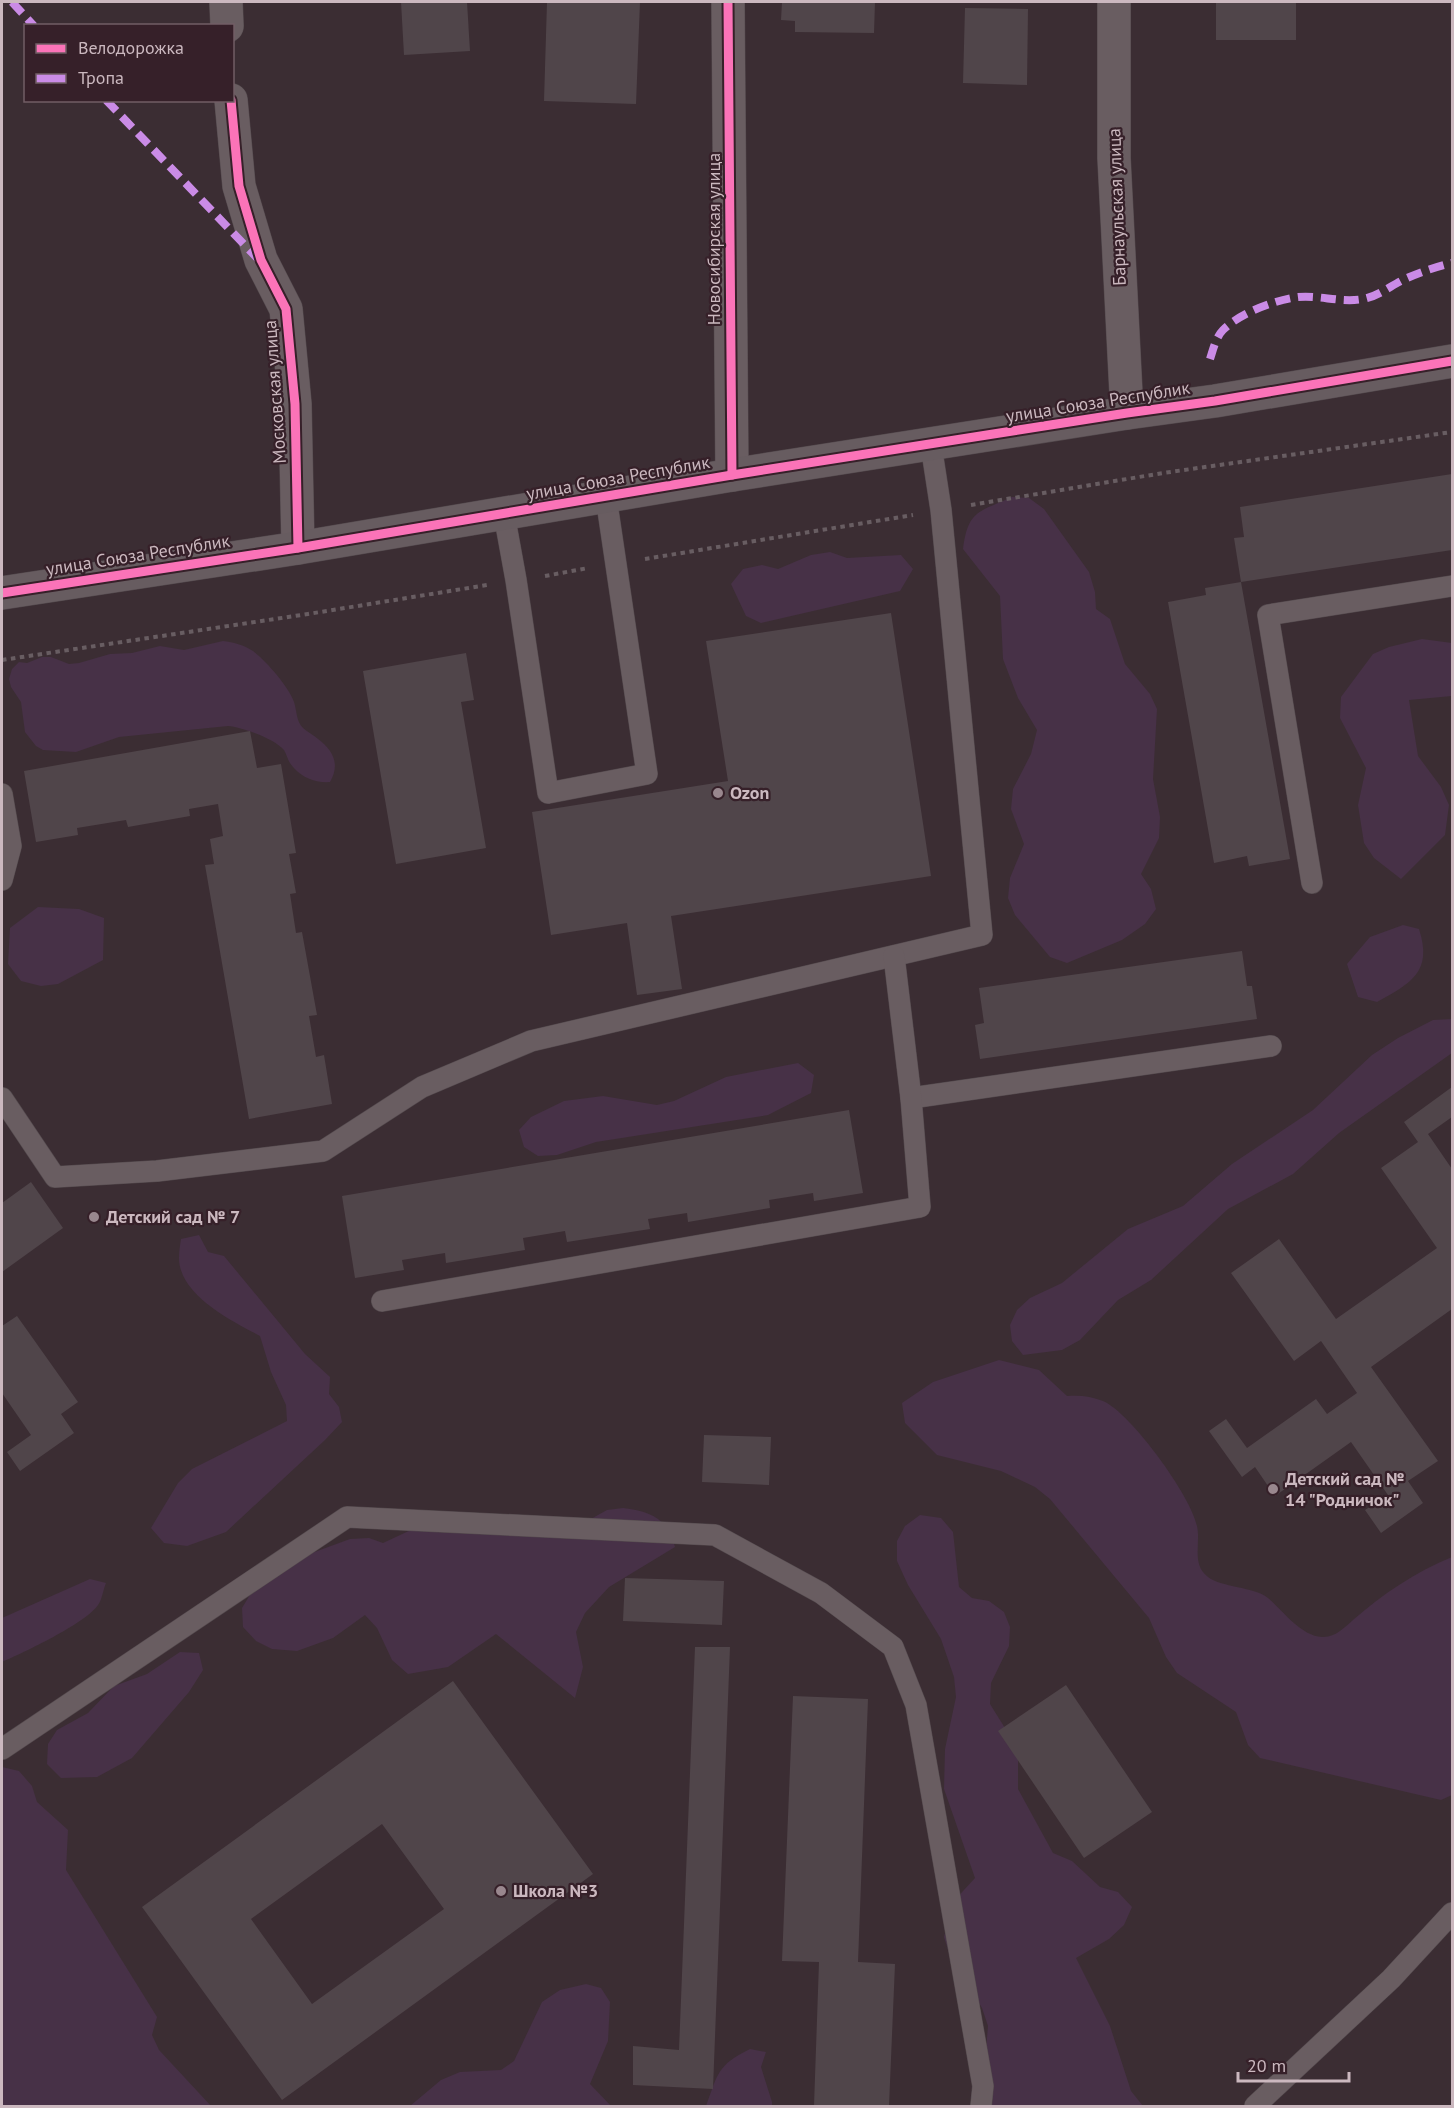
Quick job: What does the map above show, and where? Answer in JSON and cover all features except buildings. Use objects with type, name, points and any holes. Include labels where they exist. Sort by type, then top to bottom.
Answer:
[{"type":"street","points":[[226,2],[227,24]]},
{"type":"street","name":"Новосибирская улица","points":[[728,2],[732,475]]},
{"type":"street","name":"Барнаульская улица","points":[[1114,2],[1114,158],[1127,413]]},
{"type":"street","name":"Московская улица","points":[[231,102],[239,186],[261,260],[286,309],[295,404],[298,548]]},
{"type":"street","name":"улица Союза Республик","points":[[2,593],[298,548],[732,475],[1215,401],[1452,361]]},
{"type":"lane","points":[[2,1098],[55,1177],[157,1171],[323,1151],[422,1087],[531,1041],[982,935],[941,510],[932,445]]},
{"type":"lane","points":[[504,514],[548,793],[647,774],[606,497]]},
{"type":"lane","points":[[1312,883],[1268,615],[1452,586]]},
{"type":"lane","points":[[2,794],[11,846],[2,880]]},
{"type":"lane","points":[[382,1301],[920,1207],[911,1098],[894,956]]},
{"type":"lane","points":[[911,1098],[1271,1046]]},
{"type":"lane","points":[[2,1749],[347,1517],[715,1535],[821,1593],[893,1647],[916,1705],[983,2086],[981,2106]]},
{"type":"lane","points":[[1255,2106],[1391,1979],[1452,1913]]},
{"type":"path","points":[[2,660],[308,614],[1164,473],[1452,432]]},
{"type":"shaded area","points":[[1012,497],[1029,498],[1044,509],[1089,572],[1095,592],[1096,609],[1110,619],[1125,664],[1150,694],[1157,709],[1153,779],[1160,817],[1159,838],[1141,874],[1151,889],[1156,909],[1145,924],[1122,940],[1067,963],[1050,957],[1015,915],[1008,898],[1010,878],[1024,844],[1011,809],[1013,789],[1031,754],[1037,730],[1018,698],[1003,659],[1000,596],[963,549],[965,536],[972,519],[983,510]]},
{"type":"shaded area","points":[[830,552],[847,558],[901,555],[913,569],[900,591],[761,623],[746,616],[731,584],[743,569],[762,565],[778,569],[811,555]]},
{"type":"shaded area","points":[[1422,639],[1452,643],[1452,696],[1409,700],[1418,756],[1441,787],[1449,805],[1445,835],[1401,879],[1374,858],[1364,843],[1358,805],[1366,768],[1340,718],[1341,697],[1373,654],[1389,647]]},
{"type":"shaded area","points":[[223,641],[238,644],[253,651],[282,682],[294,702],[301,725],[328,748],[334,759],[335,770],[330,782],[315,781],[305,777],[291,765],[280,746],[258,734],[228,726],[119,737],[76,752],[43,750],[36,746],[25,732],[21,702],[11,687],[9,679],[12,669],[19,662],[27,663],[42,657],[51,657],[69,664],[79,663],[110,654],[132,653],[160,646],[184,650]]},
{"type":"shaded area","points":[[38,907],[79,909],[104,918],[103,960],[58,984],[41,986],[21,981],[8,964],[10,928]]},
{"type":"shaded area","points":[[1403,925],[1419,929],[1423,944],[1421,966],[1416,975],[1400,989],[1377,1002],[1358,997],[1347,964],[1370,937]]},
{"type":"shaded area","points":[[1452,1019],[1452,1053],[1339,1133],[1293,1174],[1228,1209],[1151,1280],[1118,1300],[1080,1340],[1062,1350],[1023,1355],[1012,1341],[1010,1325],[1017,1310],[1030,1298],[1062,1283],[1128,1229],[1183,1206],[1232,1164],[1313,1110],[1372,1055],[1398,1038],[1433,1020]]},
{"type":"shaded area","points":[[798,1063],[814,1075],[811,1093],[768,1115],[596,1142],[557,1155],[538,1156],[524,1147],[519,1130],[531,1117],[564,1101],[603,1096],[657,1105],[674,1101],[726,1077]]},
{"type":"shaded area","points":[[199,1235],[208,1252],[224,1256],[305,1354],[330,1377],[329,1394],[339,1407],[342,1422],[226,1532],[187,1546],[164,1543],[151,1528],[178,1483],[192,1469],[287,1421],[286,1405],[271,1372],[260,1336],[209,1305],[197,1295],[181,1271],[179,1258],[181,1239]]},
{"type":"shaded area","points":[[999,1360],[1039,1370],[1067,1396],[1081,1396],[1103,1401],[1129,1421],[1172,1476],[1184,1496],[1197,1526],[1198,1560],[1203,1572],[1221,1583],[1262,1594],[1300,1628],[1314,1636],[1327,1637],[1335,1634],[1400,1584],[1452,1557],[1452,1795],[1441,1800],[1260,1758],[1248,1745],[1236,1712],[1177,1673],[1166,1657],[1149,1618],[1050,1499],[1035,1487],[1001,1471],[937,1455],[905,1423],[902,1403],[933,1382]]},
{"type":"shaded area","points":[[623,1508],[650,1514],[657,1518],[668,1529],[675,1547],[609,1587],[585,1613],[576,1632],[583,1667],[575,1698],[496,1634],[448,1667],[408,1674],[392,1660],[377,1628],[365,1615],[333,1638],[297,1651],[272,1649],[256,1641],[243,1627],[242,1608],[251,1593],[282,1564],[350,1539],[369,1538],[383,1543],[413,1529],[432,1525],[447,1533],[496,1518],[571,1530],[607,1510]]},
{"type":"shaded area","points":[[920,1515],[941,1518],[953,1532],[959,1587],[972,1598],[989,1601],[1004,1612],[1010,1627],[1009,1646],[991,1683],[990,1704],[1018,1749],[1018,1789],[1053,1853],[1072,1861],[1100,1887],[1118,1892],[1132,1907],[1124,1925],[1109,1939],[1076,1958],[1110,2026],[1131,2091],[1143,2106],[992,2106],[983,2086],[988,2026],[982,2008],[950,1956],[944,1937],[952,1903],[975,1878],[944,1789],[945,1749],[956,1697],[954,1677],[941,1639],[908,1585],[897,1561],[897,1541],[905,1526]]},
{"type":"shaded area","points":[[90,1579],[106,1583],[99,1603],[91,1612],[53,1637],[2,1662],[2,1618]]},
{"type":"shaded area","points":[[180,1652],[199,1653],[203,1670],[189,1692],[132,1758],[97,1777],[61,1778],[47,1764],[48,1744],[57,1730],[88,1713],[114,1686],[147,1674]]},
{"type":"shaded area","points":[[2,1767],[19,1771],[32,1786],[37,1802],[68,1830],[66,1870],[157,2017],[152,2035],[159,2050],[211,2106],[2,2106]]},
{"type":"shaded area","points":[[586,1984],[601,1988],[610,2002],[608,2041],[590,2084],[611,2106],[410,2106],[441,2080],[460,2072],[501,2070],[514,2061],[542,2002],[560,1990]]},
{"type":"shaded area","points":[[750,2049],[766,2052],[761,2067],[772,2106],[706,2106],[720,2072],[731,2060]]},
{"type":"marked path","points":[[12,2],[32,24]]},
{"type":"marked path","points":[[108,102],[258,259]]},
{"type":"marked path","points":[[1210,359],[1223,330],[1258,308],[1298,297],[1347,300],[1369,298],[1416,274],[1452,263]]},
{"type":"cycle path","points":[[728,2],[732,475]]},
{"type":"cycle path","points":[[231,102],[239,186],[261,260],[286,309],[295,404],[298,548]]},
{"type":"cycle path","points":[[2,593],[298,548],[732,475],[1215,401],[1452,361]]},
{"type":"place","name":"Ozon","points":[[718,793]]},
{"type":"place","name":"Детский сад № 7","points":[[94,1217]]},
{"type":"place","name":"Детский сад № 14 \"Родничок\"","points":[[1273,1489]]},
{"type":"place","name":"Школа №3","points":[[501,1891]]}]
